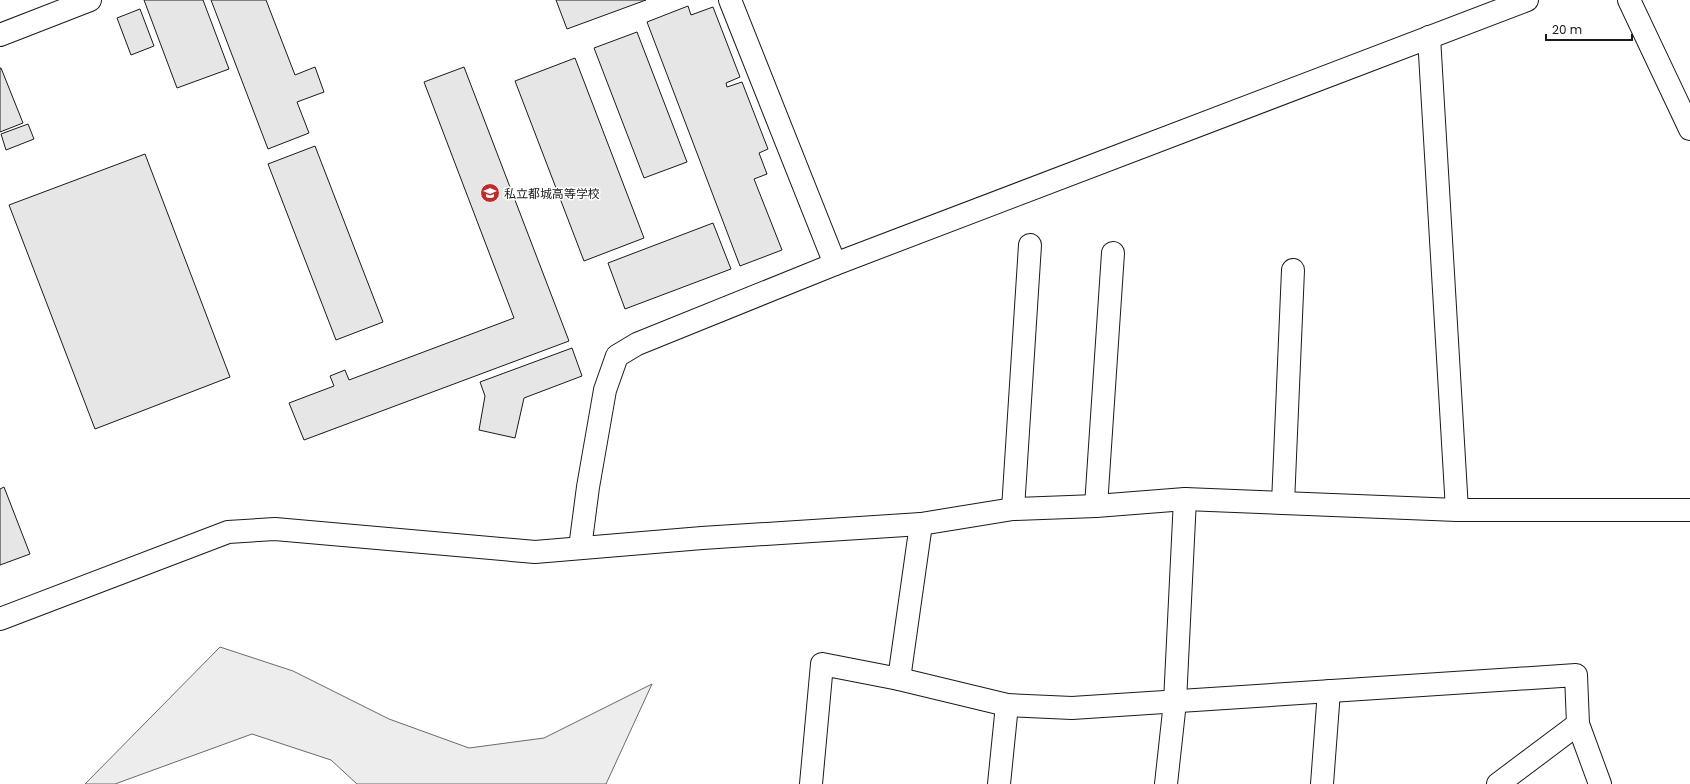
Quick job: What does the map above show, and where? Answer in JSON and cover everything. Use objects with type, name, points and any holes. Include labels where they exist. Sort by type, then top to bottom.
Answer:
[{"type":"street","points":[[0,35],[90,0]]},
{"type":"street","points":[[730,0],[835,264]]},
{"type":"street","points":[[580,548],[588,487],[605,390],[617,356],[637,344],[835,264],[1527,0]]},
{"type":"street","points":[[1629,0],[1690,129]]},
{"type":"street","points":[[1428,37],[1457,510]]},
{"type":"street","points":[[1012,509],[1030,245]]},
{"type":"street","points":[[1096,506],[1113,253]]},
{"type":"street","points":[[1283,503],[1293,270]]},
{"type":"street","points":[[0,619],[228,532],[275,529],[535,552],[702,538],[921,524],[1012,509],[1096,506],[1185,499],[1457,510],[1690,510]]},
{"type":"street","points":[[1166,784],[1174,702],[1185,499]]},
{"type":"street","points":[[899,679],[921,524]]},
{"type":"street","points":[[810,784],[822,664],[899,679],[1007,705],[1072,708],[1576,676],[1578,724],[1600,784]]},
{"type":"street","points":[[1322,784],[1329,691]]},
{"type":"street","points":[[999,784],[1007,705]]},
{"type":"street","points":[[1498,784],[1578,724]]},
{"type":"shaded area","points":[[220,647],[293,671],[389,719],[469,748],[544,738],[652,684],[606,784],[357,784],[331,760],[252,734],[115,784],[85,784]]},
{"type":"building","points":[[144,0],[203,0],[229,69],[177,88]]},
{"type":"building","points":[[211,0],[266,0],[295,75],[315,67],[324,92],[297,102],[309,133],[268,149]]},
{"type":"building","points":[[556,0],[646,0],[567,29]]},
{"type":"building","points":[[688,6],[691,15],[713,7],[740,77],[726,83],[727,87],[742,82],[768,149],[759,153],[767,174],[754,179],[782,250],[740,266],[647,22]]},
{"type":"building","points":[[140,9],[154,46],[131,55],[117,18]]},
{"type":"building","points":[[637,32],[687,162],[644,178],[594,48]]},
{"type":"building","points":[[575,58],[644,238],[584,261],[515,81]]},
{"type":"building","points":[[464,67],[569,341],[304,440],[289,403],[334,386],[330,376],[345,370],[349,380],[514,318],[424,82]]},
{"type":"building","points":[[0,68],[23,123],[0,132]]},
{"type":"building","points":[[28,124],[34,139],[6,150],[1,134]]},
{"type":"building","points":[[315,146],[383,322],[336,340],[268,164]]},
{"type":"building","points":[[145,154],[230,377],[95,429],[9,205]]},
{"type":"building","points":[[713,223],[731,269],[625,309],[608,263]]},
{"type":"building","points":[[572,348],[582,376],[524,398],[515,438],[479,430],[485,396],[480,382]]},
{"type":"building","points":[[4,487],[30,554],[0,565],[0,489]]},
{"type":"place","name":"私立都城高等学校","points":[[490,193]]}]
